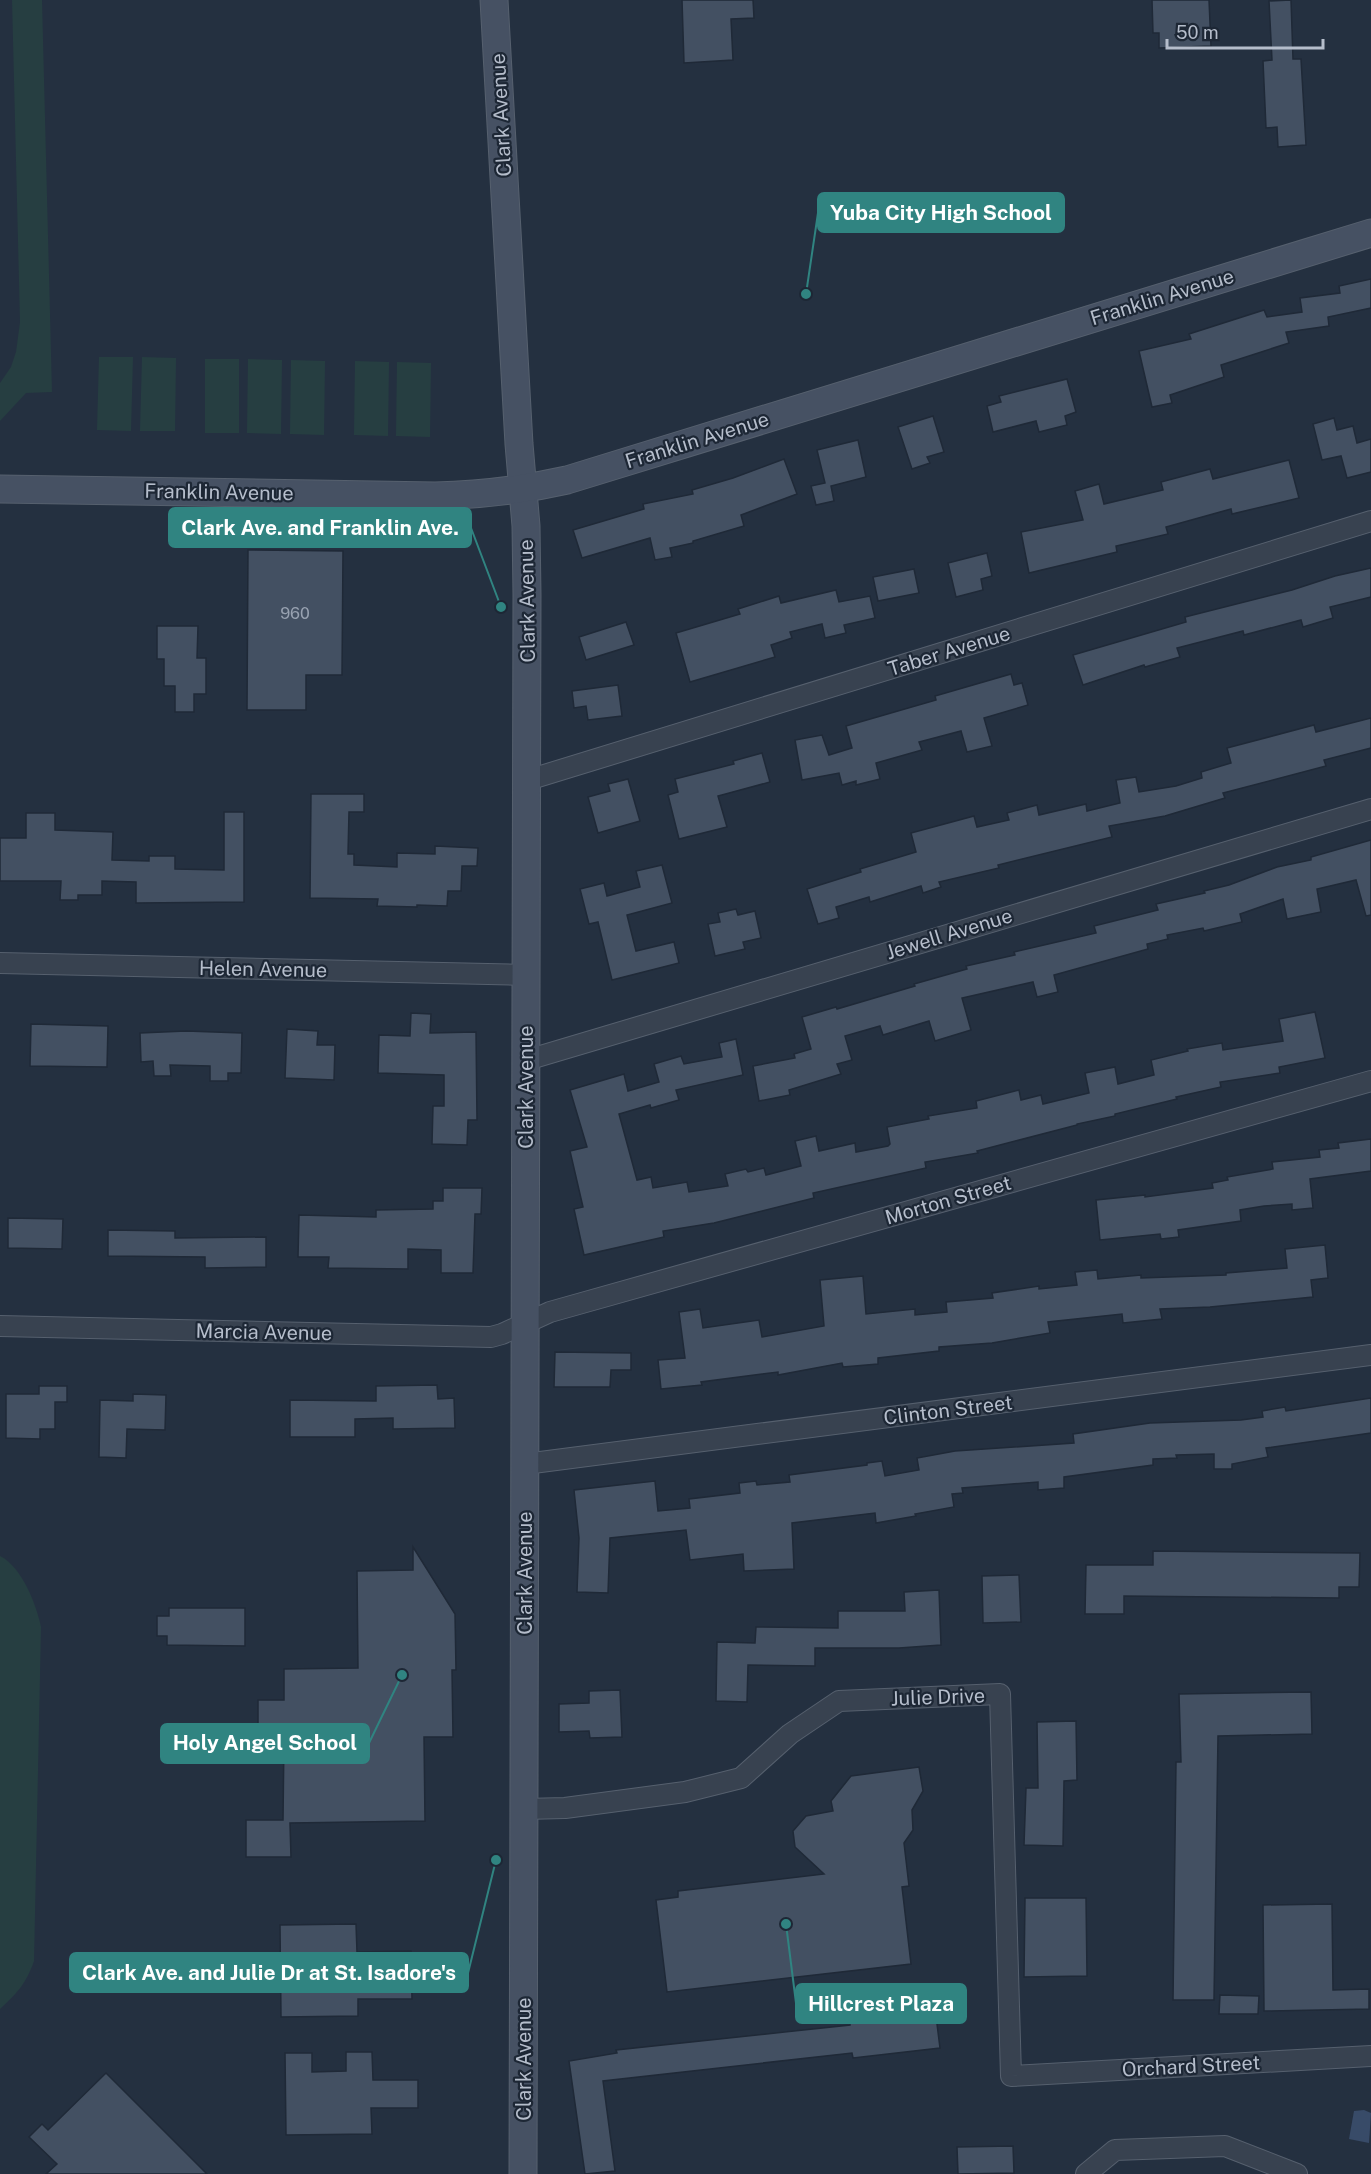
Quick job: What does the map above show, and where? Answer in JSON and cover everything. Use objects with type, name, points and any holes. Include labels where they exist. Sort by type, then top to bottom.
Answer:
[{"type":"street","name":"Clark Avenue","points":[[494,0],[527,595],[523,2174]]},
{"type":"street","name":"Franklin Avenue","points":[[0,489],[435,496],[484,494],[522,489],[567,480],[1371,233]]},
{"type":"street","name":"Taber Avenue","points":[[528,780],[1371,521]]},
{"type":"street","name":"Jewell Avenue","points":[[527,1060],[1371,809]]},
{"type":"street","name":"Helen Avenue","points":[[0,963],[527,975]]},
{"type":"street","name":"Morton Street","points":[[525,1323],[550,1312],[1371,1081]]},
{"type":"street","name":"Marcia Avenue","points":[[0,1326],[482,1337],[502,1334],[525,1323]]},
{"type":"street","name":"Clinton Street","points":[[525,1464],[1371,1355]]},
{"type":"street","name":"Julie Drive","points":[[524,1809],[565,1808],[684,1792],[741,1778],[790,1734],[840,1701],[1000,1694],[1011,2076]]},
{"type":"street","name":"Orchard Street","points":[[1011,2076],[1371,2056]]},
{"type":"street","points":[[1086,2174],[1115,2150],[1225,2146],[1297,2174]]},
{"type":"green space","points":[[12,0],[42,0],[52,392],[26,393],[0,421],[0,383],[11,367],[16,352],[20,322]]},
{"type":"green space","points":[[99,357],[133,357],[131,431],[97,430]]},
{"type":"green space","points":[[142,357],[176,358],[175,431],[140,431]]},
{"type":"green space","points":[[205,359],[239,359],[239,433],[205,433]]},
{"type":"green space","points":[[248,359],[282,360],[281,434],[247,433]]},
{"type":"green space","points":[[291,360],[325,361],[324,435],[290,434]]},
{"type":"green space","points":[[355,361],[389,362],[388,436],[354,435]]},
{"type":"green space","points":[[397,362],[431,363],[430,437],[396,436]]},
{"type":"green space","points":[[0,1556],[15,1568],[27,1587],[41,1627],[34,1961],[20,1988],[0,2009]]},
{"type":"water","points":[[1364,2110],[1371,2113],[1369,2143],[1349,2139],[1354,2111]]},
{"type":"building","points":[[682,0],[753,0],[754,18],[731,19],[733,60],[684,63]]},
{"type":"building","points":[[1152,0],[1209,0],[1211,46],[1159,48],[1159,33],[1153,33]]},
{"type":"building","points":[[1291,0],[1293,59],[1301,59],[1306,145],[1278,147],[1277,127],[1266,128],[1263,61],[1272,60],[1269,1]]},
{"type":"building","points":[[1371,279],[1371,308],[1328,317],[1329,326],[1286,332],[1289,343],[1221,365],[1224,377],[1170,395],[1172,403],[1152,407],[1139,351],[1191,339],[1189,334],[1264,310],[1267,317],[1302,312],[1300,298],[1340,293],[1339,286]]},
{"type":"building","points":[[1067,379],[1076,412],[1065,416],[1067,425],[1039,432],[1036,421],[993,432],[987,406],[1001,402],[999,396]]},
{"type":"building","points":[[933,416],[944,452],[927,457],[930,463],[912,469],[898,427]]},
{"type":"building","points":[[1334,418],[1337,430],[1353,426],[1357,443],[1371,439],[1371,472],[1347,478],[1341,456],[1322,460],[1313,424]]},
{"type":"building","points":[[858,440],[866,477],[831,486],[834,501],[816,505],[811,486],[825,483],[817,450]]},
{"type":"building","points":[[784,459],[797,494],[741,515],[744,526],[670,548],[672,557],[655,560],[650,538],[582,558],[573,530],[644,509],[643,504],[693,494],[692,490]]},
{"type":"building","points":[[1289,460],[1299,498],[1232,514],[1231,509],[1166,527],[1168,534],[1116,546],[1117,552],[1029,573],[1021,532],[1083,520],[1075,491],[1099,484],[1104,504],[1163,490],[1161,482],[1210,469],[1213,479]]},
{"type":"building","points":[[248,550],[343,551],[342,675],[306,675],[306,710],[247,710]]},
{"type":"building","points":[[987,553],[992,576],[981,579],[983,590],[956,597],[948,563]]},
{"type":"building","points":[[1371,568],[1371,597],[1330,607],[1333,618],[1303,627],[1301,620],[1244,635],[1243,631],[1177,648],[1180,657],[1145,667],[1144,665],[1083,685],[1073,655],[1186,622],[1185,617]]},
{"type":"building","points":[[914,569],[919,593],[878,601],[873,577]]},
{"type":"building","points":[[836,590],[839,602],[870,596],[875,618],[844,625],[846,633],[825,638],[822,624],[790,632],[792,638],[771,645],[775,657],[690,682],[676,633],[740,614],[738,609],[779,596],[781,603]]},
{"type":"building","points":[[626,622],[634,645],[586,660],[579,637]]},
{"type":"building","points":[[157,626],[198,626],[197,658],[206,658],[206,694],[194,694],[194,712],[175,712],[175,686],[164,686],[164,659],[157,659]]},
{"type":"building","points":[[1011,674],[1014,685],[1022,683],[1028,705],[984,718],[992,746],[967,752],[961,731],[919,742],[922,750],[876,763],[880,779],[856,785],[856,781],[842,785],[839,773],[802,780],[795,740],[822,735],[829,755],[852,748],[846,726],[936,700],[935,696]]},
{"type":"building","points":[[618,685],[622,716],[588,720],[586,706],[574,708],[572,691]]},
{"type":"building","points":[[1371,718],[1371,748],[1324,760],[1326,766],[1223,793],[1225,798],[1165,816],[1109,826],[1112,837],[939,882],[941,887],[923,893],[921,886],[870,902],[869,897],[836,907],[839,918],[818,924],[807,889],[861,872],[860,869],[916,852],[911,833],[974,816],[977,827],[1009,820],[1007,813],[1037,805],[1039,815],[1086,804],[1087,811],[1120,803],[1116,780],[1136,777],[1139,792],[1176,786],[1202,778],[1201,772],[1231,763],[1227,748],[1314,725],[1316,732]]},
{"type":"building","points":[[762,753],[770,782],[718,796],[727,827],[679,839],[668,795],[678,792],[675,779],[734,764],[733,761]]},
{"type":"building","points":[[628,779],[640,821],[598,833],[588,797],[610,791],[608,784]]},
{"type":"building","points":[[311,794],[364,794],[364,812],[349,812],[348,854],[354,854],[354,865],[397,867],[397,853],[435,854],[435,846],[478,848],[477,866],[462,866],[461,891],[448,891],[447,906],[377,906],[378,899],[310,898]]},
{"type":"building","points":[[224,812],[244,812],[244,902],[136,903],[136,882],[102,881],[102,895],[78,895],[78,900],[60,900],[61,881],[0,881],[0,838],[26,838],[26,813],[55,813],[55,830],[113,832],[112,860],[149,861],[149,856],[175,856],[175,869],[224,870]]},
{"type":"building","points":[[1371,840],[1371,915],[1366,916],[1356,880],[1317,889],[1321,912],[1287,919],[1283,899],[1240,914],[1242,922],[1204,931],[1203,928],[1167,935],[1168,939],[1147,944],[1148,949],[1054,975],[1058,992],[1037,997],[1033,982],[962,998],[971,1030],[935,1041],[929,1021],[883,1035],[880,1026],[845,1036],[852,1060],[837,1064],[841,1074],[789,1090],[790,1095],[759,1101],[753,1066],[795,1058],[794,1054],[811,1049],[802,1017],[915,986],[914,984],[967,969],[966,966],[1015,955],[1014,952],[1096,933],[1094,926],[1158,910],[1156,904],[1205,893],[1204,891],[1229,885],[1277,867],[1311,860],[1311,857]]},
{"type":"building","points":[[662,865],[672,903],[627,915],[636,951],[674,942],[679,963],[612,980],[598,922],[589,924],[580,889],[604,883],[607,896],[640,887],[636,871]]},
{"type":"building","points":[[736,909],[738,915],[755,911],[761,938],[743,942],[745,949],[715,956],[708,924],[720,922],[718,913]]},
{"type":"building","points":[[1315,1012],[1325,1058],[1279,1067],[1280,1073],[1220,1082],[1221,1087],[1176,1097],[1177,1099],[1115,1114],[1115,1116],[977,1151],[978,1153],[925,1162],[926,1168],[813,1193],[814,1198],[714,1223],[663,1231],[664,1237],[584,1255],[574,1209],[583,1207],[570,1151],[587,1147],[570,1090],[624,1074],[628,1091],[659,1082],[654,1064],[681,1056],[684,1064],[722,1057],[719,1043],[736,1039],[743,1075],[676,1090],[679,1100],[619,1114],[637,1180],[651,1177],[653,1188],[687,1182],[689,1192],[728,1186],[725,1174],[746,1169],[748,1172],[764,1168],[766,1175],[801,1166],[795,1141],[816,1136],[819,1151],[855,1143],[856,1152],[888,1146],[890,1144],[887,1127],[929,1119],[928,1116],[977,1108],[976,1101],[1019,1090],[1021,1100],[1041,1095],[1043,1104],[1089,1093],[1085,1073],[1115,1067],[1118,1084],[1154,1075],[1151,1060],[1188,1051],[1187,1049],[1222,1043],[1223,1050],[1283,1041],[1279,1019]]},
{"type":"building","points":[[411,1013],[431,1014],[430,1033],[476,1032],[477,1120],[468,1120],[467,1145],[432,1144],[433,1106],[444,1106],[444,1075],[378,1073],[379,1035],[410,1036]]},
{"type":"building","points":[[31,1024],[108,1026],[107,1067],[30,1066]]},
{"type":"building","points":[[287,1029],[318,1031],[317,1045],[335,1045],[334,1080],[285,1078]]},
{"type":"building","points":[[186,1031],[242,1033],[241,1073],[228,1073],[228,1081],[210,1081],[210,1066],[170,1065],[171,1076],[154,1076],[153,1061],[141,1062],[140,1033]]},
{"type":"building","points":[[1371,1139],[1371,1171],[1310,1179],[1313,1208],[1292,1210],[1292,1204],[1264,1206],[1240,1210],[1241,1221],[1178,1230],[1179,1237],[1161,1239],[1160,1234],[1100,1240],[1096,1200],[1145,1195],[1145,1197],[1213,1188],[1212,1183],[1228,1180],[1227,1177],[1273,1169],[1272,1162],[1320,1157],[1319,1150],[1339,1148],[1338,1143]]},
{"type":"building","points":[[443,1188],[482,1188],[481,1214],[475,1214],[473,1273],[441,1273],[441,1250],[408,1249],[408,1269],[328,1268],[329,1257],[298,1257],[299,1215],[376,1217],[376,1210],[433,1209],[433,1201],[443,1201]]},
{"type":"building","points":[[8,1218],[63,1219],[62,1249],[8,1248]]},
{"type":"building","points":[[108,1230],[175,1231],[175,1238],[266,1237],[266,1267],[205,1268],[205,1257],[108,1256]]},
{"type":"building","points":[[1325,1245],[1328,1278],[1311,1280],[1313,1297],[1210,1307],[1160,1309],[1162,1319],[1123,1323],[1122,1314],[1048,1322],[1050,1333],[992,1343],[939,1347],[939,1351],[878,1358],[878,1364],[843,1367],[842,1363],[778,1375],[778,1372],[701,1382],[702,1385],[661,1389],[658,1360],[685,1358],[679,1312],[700,1309],[703,1328],[759,1320],[762,1337],[824,1326],[820,1280],[863,1276],[866,1314],[915,1309],[915,1315],[947,1312],[946,1302],[993,1298],[992,1293],[1039,1286],[1039,1289],[1077,1285],[1075,1272],[1097,1270],[1098,1279],[1141,1275],[1141,1278],[1226,1275],[1226,1273],[1287,1268],[1285,1249]]},
{"type":"building","points":[[555,1352],[631,1353],[631,1370],[611,1370],[610,1387],[554,1387]]},
{"type":"building","points":[[437,1385],[438,1399],[454,1398],[455,1428],[393,1429],[393,1418],[355,1419],[355,1437],[290,1437],[290,1400],[376,1401],[376,1386]]},
{"type":"building","points":[[39,1386],[67,1386],[67,1402],[55,1402],[55,1429],[40,1429],[40,1439],[6,1438],[6,1394],[39,1394]]},
{"type":"building","points":[[133,1394],[166,1395],[165,1430],[127,1429],[126,1458],[99,1457],[100,1400],[133,1401]]},
{"type":"building","points":[[1371,1398],[1371,1433],[1266,1448],[1268,1457],[1232,1464],[1232,1469],[1214,1469],[1214,1454],[1176,1455],[1177,1458],[1153,1459],[1153,1465],[1064,1477],[1064,1488],[1038,1490],[1038,1482],[962,1488],[963,1493],[952,1494],[954,1507],[915,1514],[916,1516],[876,1523],[875,1513],[792,1523],[794,1569],[744,1571],[743,1554],[690,1560],[686,1530],[610,1538],[608,1593],[577,1592],[579,1538],[574,1490],[655,1481],[658,1511],[690,1508],[689,1499],[740,1493],[739,1483],[756,1481],[757,1485],[790,1482],[789,1475],[882,1461],[885,1476],[919,1470],[917,1458],[955,1451],[1074,1443],[1073,1434],[1150,1423],[1241,1420],[1263,1417],[1262,1411],[1285,1407],[1286,1411]]},
{"type":"building","points":[[413,1547],[455,1614],[456,1670],[452,1670],[453,1737],[424,1737],[425,1821],[290,1823],[291,1857],[246,1857],[246,1820],[283,1820],[284,1737],[258,1738],[258,1700],[284,1700],[284,1669],[358,1668],[357,1571],[413,1570]]},
{"type":"building","points":[[1153,1551],[1360,1553],[1359,1587],[1339,1587],[1339,1598],[1124,1596],[1124,1614],[1085,1614],[1086,1565],[1153,1565]]},
{"type":"building","points":[[1019,1575],[1021,1622],[983,1623],[982,1576]]},
{"type":"building","points":[[939,1590],[941,1645],[899,1648],[815,1648],[815,1666],[748,1665],[747,1702],[716,1701],[717,1642],[755,1643],[756,1627],[838,1628],[838,1611],[905,1611],[904,1592]]},
{"type":"building","points":[[169,1608],[245,1608],[245,1646],[167,1645],[167,1636],[157,1636],[157,1616],[169,1616]]},
{"type":"building","points":[[620,1690],[622,1737],[590,1738],[589,1731],[559,1732],[559,1704],[589,1703],[589,1691]]},
{"type":"building","points":[[1311,1692],[1312,1734],[1218,1736],[1214,2000],[1173,2000],[1176,1762],[1181,1762],[1179,1694]]},
{"type":"building","points":[[1076,1721],[1077,1780],[1064,1781],[1063,1846],[1024,1845],[1026,1788],[1038,1788],[1037,1722]]},
{"type":"building","points":[[919,1767],[923,1791],[912,1810],[913,1830],[904,1843],[909,1886],[902,1887],[911,1964],[667,1992],[656,1900],[678,1897],[678,1891],[824,1874],[795,1847],[793,1831],[806,1816],[833,1811],[831,1801],[851,1776]]},
{"type":"building","points":[[1025,1898],[1086,1898],[1087,1976],[1024,1977]]},
{"type":"building","points":[[1332,1904],[1333,1990],[1369,1989],[1369,2009],[1264,2011],[1263,1905]]},
{"type":"building","points":[[356,1924],[357,1952],[411,1951],[412,1999],[358,1999],[358,2016],[281,2017],[280,1925]]},
{"type":"building","points":[[1220,1995],[1259,1996],[1258,2014],[1219,2014]]},
{"type":"building","points":[[935,2008],[940,2048],[853,2058],[852,2053],[603,2081],[615,2171],[585,2174],[569,2061],[617,2053],[616,2050],[850,2025],[850,2018]]},
{"type":"building","points":[[346,2052],[372,2052],[373,2080],[418,2080],[418,2108],[371,2108],[372,2134],[286,2135],[285,2053],[312,2053],[312,2072],[346,2071]]},
{"type":"building","points":[[106,2073],[207,2174],[46,2174],[57,2164],[29,2137],[42,2124],[48,2130]]},
{"type":"building","points":[[1013,2146],[1014,2173],[958,2174],[957,2147]]},
{"type":"place","name":"Yuba City High School","points":[[806,294]]},
{"type":"place","name":"Clark Ave. and Franklin Ave.","points":[[501,607]]},
{"type":"place","name":"Holy Angel School","points":[[402,1675]]},
{"type":"place","name":"Clark Ave. and Julie Dr at St. Isadore's","points":[[496,1860]]},
{"type":"place","name":"Hillcrest Plaza","points":[[786,1924]]}]
